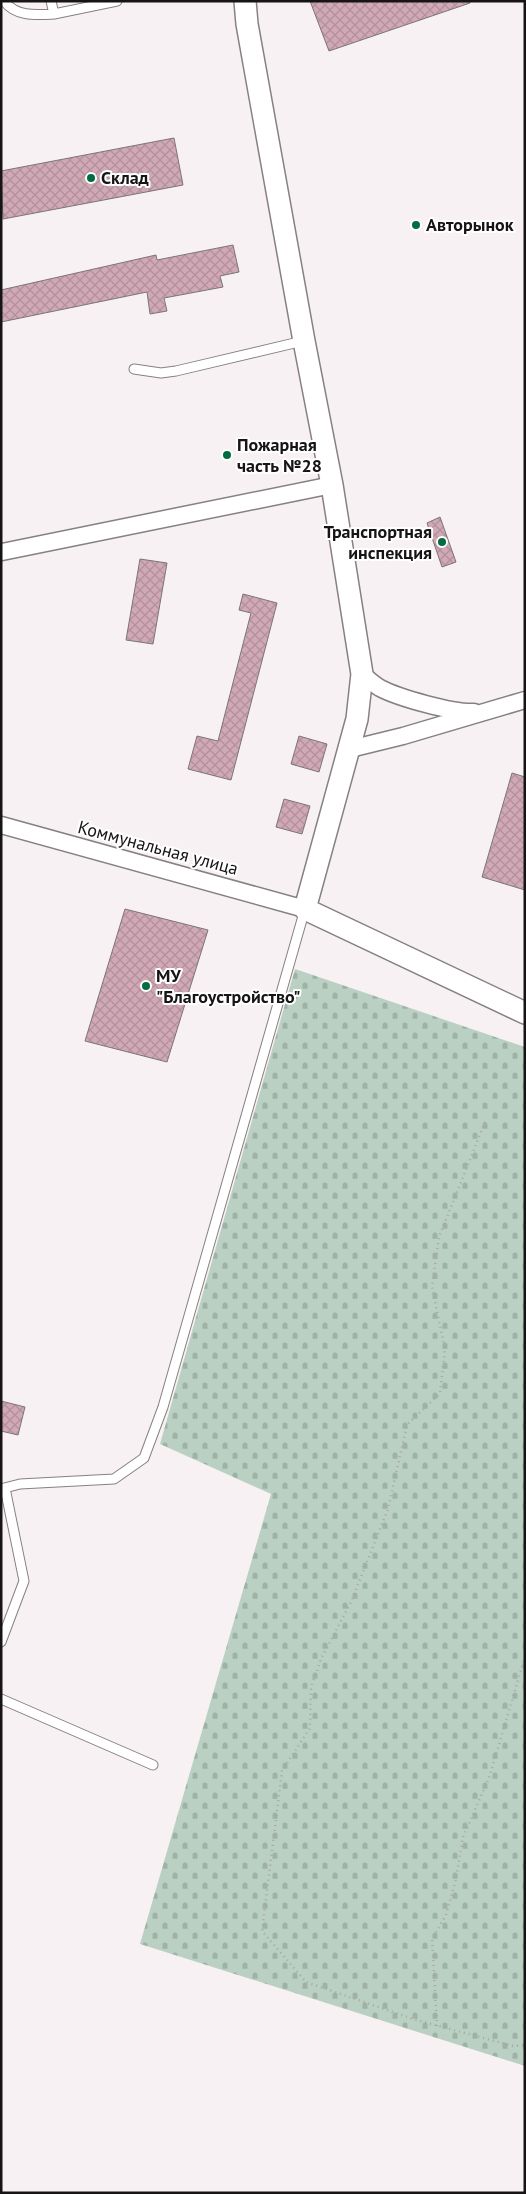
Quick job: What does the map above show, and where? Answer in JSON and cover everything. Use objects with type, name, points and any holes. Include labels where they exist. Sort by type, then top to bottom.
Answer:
[{"type":"street","points":[[245,1],[249,34],[304,341],[332,485],[362,674],[357,718],[350,749],[305,908],[525,1013]]},
{"type":"street","points":[[2,552],[332,485]]},
{"type":"street","points":[[362,674],[379,687],[393,693],[455,711],[491,711]]},
{"type":"street","points":[[350,749],[525,700]]},
{"type":"street","name":"Коммунальная улица","points":[[1,825],[305,908]]},
{"type":"lane","points":[[4,1],[14,10],[24,14],[54,14],[117,1]]},
{"type":"lane","points":[[51,1],[54,14]]},
{"type":"lane","points":[[134,369],[161,373],[176,371],[304,341]]},
{"type":"lane","points":[[1,1642],[24,1581],[3,1489],[20,1484],[114,1479],[144,1458],[163,1407],[305,908]]},
{"type":"lane","points":[[1,1699],[153,1765]]},
{"type":"path","points":[[485,1122],[438,1237],[432,1287],[445,1350],[440,1393],[407,1425],[388,1509],[351,1602],[320,1659],[311,1688],[310,1728],[282,1771],[262,1931],[306,1982],[437,2026],[512,2046],[525,2045]]},
{"type":"path","points":[[437,2026],[432,1939],[446,1916],[456,1879],[463,1837],[489,1778],[525,1657]]},
{"type":"green space","points":[[295,969],[525,1047],[525,2066],[140,1944],[271,1494],[160,1444]]},
{"type":"building","points":[[310,1],[470,1],[470,3],[329,51]]},
{"type":"building","name":"Склад","points":[[174,138],[183,185],[3,219],[1,171]]},
{"type":"building","points":[[233,245],[239,272],[220,276],[223,287],[164,298],[167,311],[150,314],[147,292],[1,322],[1,290],[156,255],[157,260]]},
{"type":"building","name":"Транспортная инспекция","points":[[440,517],[456,562],[442,567],[427,523]]},
{"type":"building","points":[[140,559],[167,563],[153,644],[126,640]]},
{"type":"building","points":[[243,594],[277,603],[231,780],[188,769],[197,736],[218,741],[251,613],[239,610]]},
{"type":"building","points":[[299,736],[327,744],[319,772],[291,764]]},
{"type":"building","points":[[512,773],[525,777],[525,890],[482,877]]},
{"type":"building","points":[[284,799],[310,806],[302,834],[276,827]]},
{"type":"building","name":"МУ \"Благоустройство\"","points":[[125,909],[208,930],[167,1062],[85,1041]]},
{"type":"building","points":[[1,1401],[25,1407],[18,1435],[1,1431]]},
{"type":"place","name":"Склад","points":[[91,178]]},
{"type":"place","name":"Авторынок","points":[[416,225]]},
{"type":"place","name":"Пожарная часть №28","points":[[227,455]]},
{"type":"place","name":"Транспортная инспекция","points":[[442,542]]},
{"type":"place","name":"МУ \"Благоустройство\"","points":[[146,986]]}]
